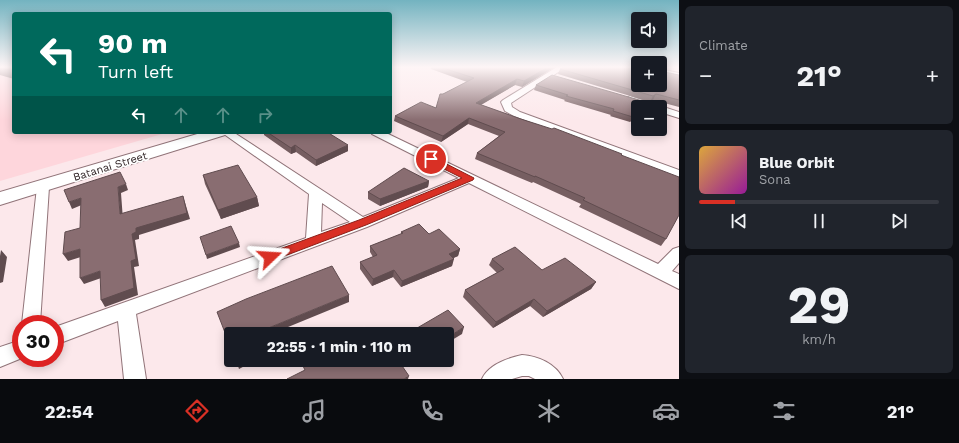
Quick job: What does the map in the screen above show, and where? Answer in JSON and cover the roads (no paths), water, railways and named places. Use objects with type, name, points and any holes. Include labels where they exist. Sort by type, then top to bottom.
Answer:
[{"type":"street","points":[[532,85],[506,102],[508,109],[517,114],[679,174]]},
{"type":"street","points":[[621,96],[633,100]]},
{"type":"street","points":[[667,111],[679,114]]},
{"type":"street","name":"Batanai Street","points":[[0,200],[214,134]]},
{"type":"street","points":[[229,134],[362,223]]},
{"type":"street","points":[[380,134],[679,282]]},
{"type":"street","points":[[64,333],[362,223],[470,178]]},
{"type":"street","points":[[32,315],[43,187]]},
{"type":"street","points":[[312,241],[316,192]]},
{"type":"street","points":[[660,272],[679,253]]},
{"type":"street","points":[[126,310],[135,379]]},
{"type":"street","points":[[0,357],[12,352]]},
{"type":"street","points":[[493,379],[510,367],[521,365],[538,370],[552,379]]}]
